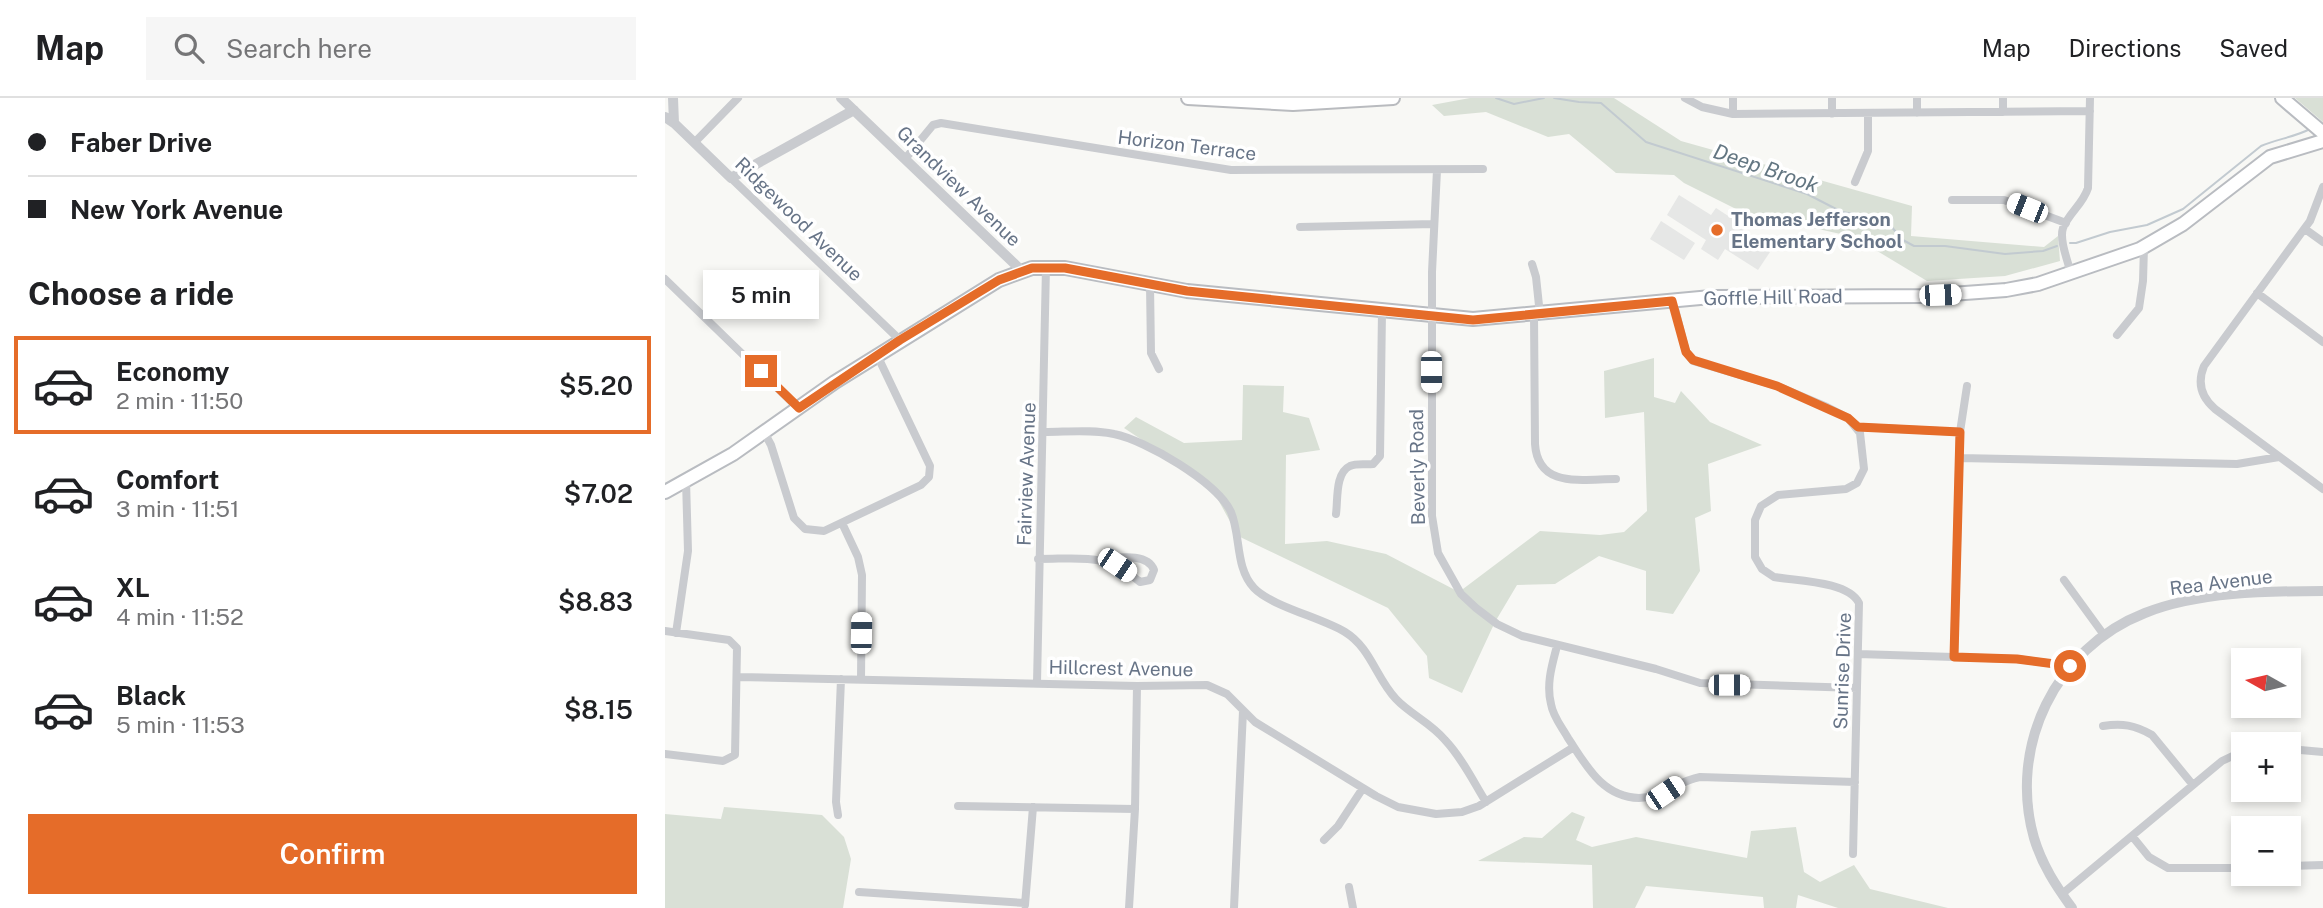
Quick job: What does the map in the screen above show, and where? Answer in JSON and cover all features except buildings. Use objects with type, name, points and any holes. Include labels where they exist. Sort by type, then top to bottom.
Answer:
[{"type":"main road","points":[[1188,98],[1281,104],[1393,98]]},
{"type":"main road","points":[[2282,98],[2318,131]]},
{"type":"main road","name":"Goffle Hill Road","points":[[665,492],[733,454],[900,340],[999,280],[1021,270],[1047,267],[1187,291],[1473,320],[1711,297],[1955,295],[2028,287],[2144,247],[2183,223],[2270,157],[2318,131]]},
{"type":"street","points":[[670,120],[673,98]]},
{"type":"street","points":[[695,142],[738,98]]},
{"type":"street","name":"Grandview Avenue","points":[[841,98],[1021,270]]},
{"type":"street","points":[[1685,98],[1702,107],[1733,114],[2090,111]]},
{"type":"street","points":[[1733,98],[1733,114]]},
{"type":"street","points":[[1832,98],[1832,114]]},
{"type":"street","points":[[1917,98],[1917,113]]},
{"type":"street","points":[[2003,98],[2003,113]]},
{"type":"street","points":[[2071,274],[2062,238],[2066,223],[2084,200],[2088,188],[2090,98]]},
{"type":"street","points":[[731,178],[854,110]]},
{"type":"street","points":[[1855,182],[1868,151],[1868,114]]},
{"type":"street","name":"Ridgewood Avenue","points":[[670,120],[900,340]]},
{"type":"street","name":"Horizon Terrace","points":[[905,159],[933,125],[941,123],[1231,170],[1483,169]]},
{"type":"street","name":"Beverly Road","points":[[1437,170],[1432,316],[1432,516],[1438,553],[1454,584],[1476,608],[1509,631],[1700,683],[1857,688]]},
{"type":"street","points":[[2323,187],[2316,210],[2305,229],[2204,366],[2200,386],[2204,398],[2214,409],[2323,489]]},
{"type":"street","points":[[1952,201],[2004,200],[2066,223]]},
{"type":"street","points":[[1300,227],[1434,224]]},
{"type":"street","points":[[2305,229],[2323,242]]},
{"type":"street","points":[[2117,335],[2139,308],[2144,247]]},
{"type":"street","points":[[1532,264],[1536,277],[1535,444],[1539,463],[1549,474],[1560,478],[1616,479]]},
{"type":"street","name":"Fairview Avenue","points":[[1037,683],[1047,267]]},
{"type":"street","points":[[665,279],[799,408]]},
{"type":"street","points":[[1150,285],[1151,353],[1159,369]]},
{"type":"street","points":[[2257,293],[2323,342]]},
{"type":"street","points":[[1672,301],[1686,352],[1693,360],[1777,386],[1848,418],[1858,427],[1960,432]]},
{"type":"street","points":[[1336,513],[1339,479],[1344,470],[1354,464],[1373,464],[1380,456],[1382,311]]},
{"type":"street","points":[[764,432],[771,445],[796,522],[805,529],[818,532],[842,523],[926,482],[930,472],[929,463],[877,355]]},
{"type":"street","points":[[1954,657],[1960,432],[1967,386]]},
{"type":"street","name":"Sunrise Drive","points":[[1853,855],[1860,608],[1857,598],[1842,588],[1774,578],[1768,574],[1755,558],[1754,527],[1758,511],[1772,498],[1846,489],[1857,483],[1864,469],[1858,427]]},
{"type":"street","points":[[1044,432],[1105,432],[1126,437],[1143,444],[1210,486],[1232,515],[1243,569],[1252,587],[1344,631],[1355,640],[1372,660],[1394,697],[1428,723],[1451,746],[1486,802]]},
{"type":"street","points":[[1959,458],[2237,464],[2279,457]]},
{"type":"street","points":[[676,632],[688,551],[687,481]]},
{"type":"street","points":[[842,523],[858,557],[862,575],[861,679]]},
{"type":"street","points":[[1038,559],[1101,559],[1138,559],[1148,561],[1154,569],[1150,580],[1140,582],[1117,565],[1101,559]]},
{"type":"street","points":[[2064,580],[2104,635]]},
{"type":"street","name":"Rea Avenue","points":[[2072,908],[2047,872],[2034,837],[2028,811],[2027,776],[2036,726],[2047,701],[2070,666],[2104,635],[2145,613],[2187,601],[2276,592],[2323,591]]},
{"type":"street","points":[[665,631],[733,642],[737,648],[736,750],[732,758],[723,761],[665,754]]},
{"type":"street","points":[[1557,646],[1549,678],[1551,705],[1557,720],[1591,774],[1615,792],[1638,798],[1658,796],[1680,783],[1700,777],[1855,782]]},
{"type":"street","points":[[1858,654],[2017,659],[2070,666]]},
{"type":"street","name":"Hillcrest Avenue","points":[[737,677],[1137,686],[1207,685],[1227,694],[1255,722],[1390,804],[1436,814],[1462,812],[1486,802],[1574,747]]},
{"type":"street","points":[[838,815],[836,802],[841,679]]},
{"type":"street","points":[[1129,908],[1135,809],[1137,686]]},
{"type":"street","points":[[1234,908],[1243,711]]},
{"type":"street","points":[[2103,726],[2119,724],[2152,735],[2193,785]]},
{"type":"street","points":[[2301,750],[2323,752]]},
{"type":"street","points":[[2062,894],[2222,761],[2231,757]]},
{"type":"street","points":[[1324,840],[1338,826],[1363,788]]},
{"type":"street","points":[[958,806],[1135,809]]},
{"type":"street","points":[[859,892],[940,896],[1025,905],[1033,807]]},
{"type":"street","points":[[2132,836],[2149,857],[2168,868],[2231,867]]},
{"type":"street","points":[[2301,866],[2323,865]]},
{"type":"street","points":[[1349,887],[1353,908]]},
{"type":"street","points":[[938,908],[940,896]]},
{"type":"shaded area","points":[[1470,98],[1614,98],[1681,141],[1912,206],[1911,236],[2044,247],[2058,236],[2060,261],[2005,276],[1927,281],[1854,237],[1742,212],[1684,183],[1674,175],[1616,173],[1569,134],[1548,137],[1486,112],[1444,116],[1432,105]]},
{"type":"shaded area","points":[[2295,98],[2323,98],[2323,122]]},
{"type":"shaded area","name":"Thomas Jefferson Elementary School","points":[[1679,195],[1711,215],[1716,208],[1745,227],[1741,234],[1770,252],[1758,270],[1725,249],[1718,260],[1701,249],[1706,240],[1667,215]]},
{"type":"shaded area","points":[[1661,221],[1695,243],[1684,260],[1650,239]]},
{"type":"shaded area","points":[[1654,358],[1654,397],[1675,403],[1681,391],[1710,422],[1762,445],[1708,464],[1711,511],[1695,518],[1700,571],[1673,614],[1646,610],[1646,571],[1599,556],[1555,584],[1517,585],[1495,622],[1462,693],[1429,678],[1427,656],[1388,608],[1238,536],[1210,485],[1124,428],[1136,417],[1184,443],[1242,440],[1243,385],[1284,386],[1283,412],[1309,418],[1320,450],[1286,455],[1285,544],[1327,541],[1386,554],[1459,592],[1540,531],[1600,535],[1624,532],[1647,511],[1644,412],[1605,418],[1604,371]]},
{"type":"shaded area","points":[[724,807],[822,815],[844,837],[851,859],[843,908],[665,908],[665,814],[721,819]]},
{"type":"shaded area","points":[[1572,812],[1585,817],[1576,840],[1592,847],[1636,837],[1747,858],[1751,831],[1796,827],[1804,872],[1820,882],[1854,865],[1870,889],[1948,908],[1838,908],[1798,895],[1796,908],[1764,908],[1763,897],[1646,886],[1635,908],[1593,908],[1592,865],[1478,861],[1524,837],[1542,838]]},
{"type":"waterway","name":"Deep Brook","points":[[1496,98],[1514,104],[1544,98]]},
{"type":"waterway","name":"Deep Brook","points":[[1554,98],[1601,103],[1646,142],[1807,194],[1842,212],[1878,218],[1914,246],[1945,246],[2005,254],[2043,251],[2057,246]]},
{"type":"waterway","name":"Deep Brook","points":[[2070,243],[2147,225],[2183,209],[2261,146],[2310,129]]},
{"type":"place","name":"Thomas Jefferson Elementary School","points":[[1717,230]]},
{"type":"route","points":[[761,371],[799,408],[900,340],[999,280],[1032,268],[1065,268],[1187,291],[1473,320],[1672,301],[1686,352],[1698,363],[1777,386],[1827,407],[1848,418],[1858,427],[1960,432],[1954,657],[2017,659],[2070,666]]}]
